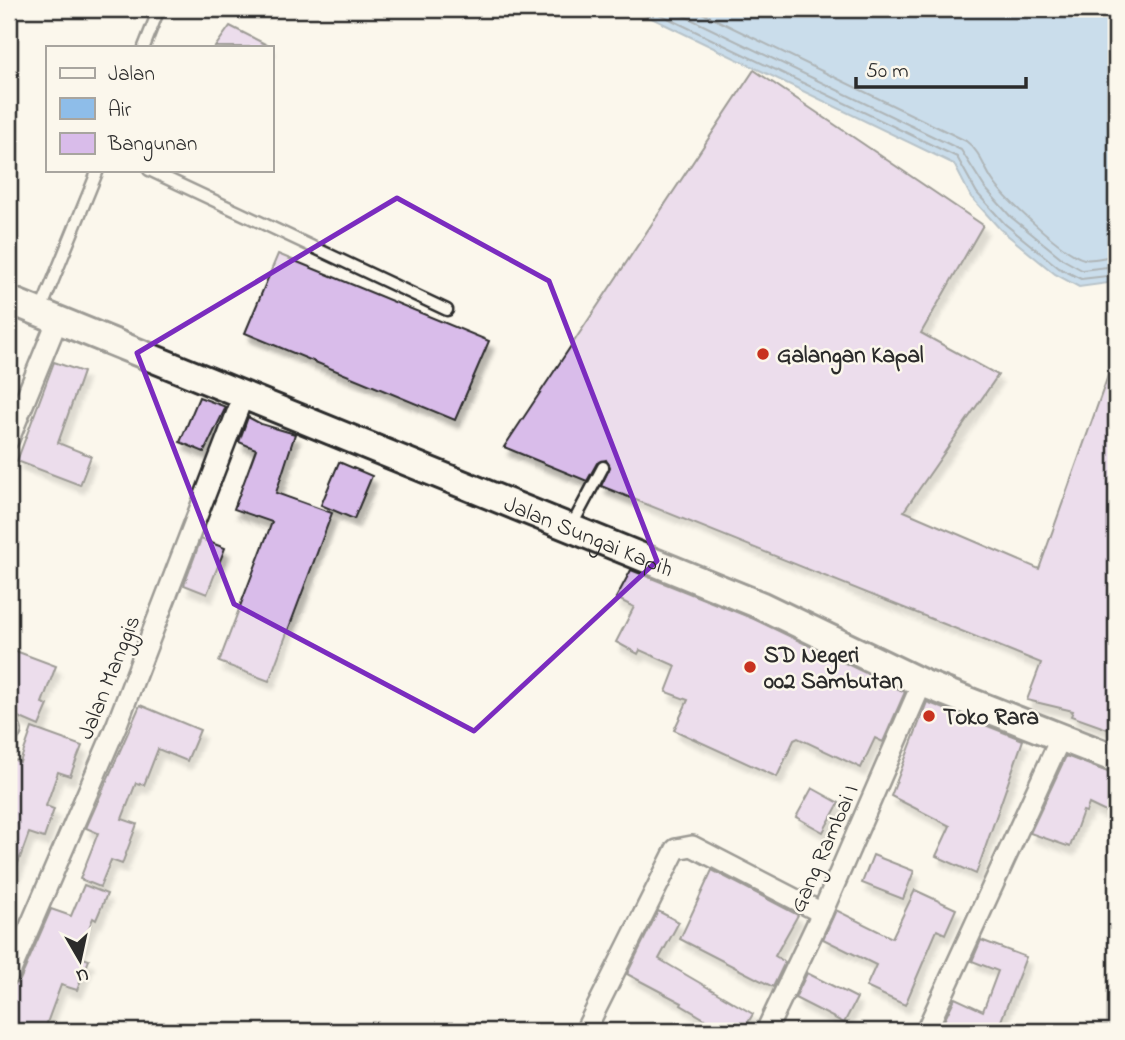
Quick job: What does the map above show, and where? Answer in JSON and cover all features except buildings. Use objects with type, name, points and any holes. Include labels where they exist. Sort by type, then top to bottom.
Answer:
[{"type":"street","name":"Jalan Sungai Kapih","points":[[9,300],[761,605],[922,683],[1116,759]]},
{"type":"street","points":[[9,439],[49,316]]},
{"type":"street","name":"Jalan Manggis","points":[[9,975],[117,724],[244,394]]},
{"type":"street","name":"Gang Rambai I","points":[[766,1031],[822,913],[922,683]]},
{"type":"street","points":[[926,1031],[1061,737]]},
{"type":"street","points":[[585,1031],[672,852],[680,846],[692,846],[822,913]]},
{"type":"lane","points":[[144,46],[159,9]]},
{"type":"lane","points":[[49,316],[96,172]]},
{"type":"lane","points":[[153,172],[447,310]]},
{"type":"lane","points":[[571,528],[603,467]]},
{"type":"highlighted area","points":[[397,198],[549,281],[657,561],[474,731],[234,604],[137,353]]},
{"type":"water","points":[[633,9],[1116,9],[1116,282],[1079,287],[1055,274],[1000,229],[971,197],[954,164]]},
{"type":"place","name":"Galangan Kapal","points":[[763,354]]},
{"type":"place","name":"SD Negeri 002 Sambutan","points":[[750,667]]},
{"type":"place","name":"Toko Rara","points":[[929,716]]}]
